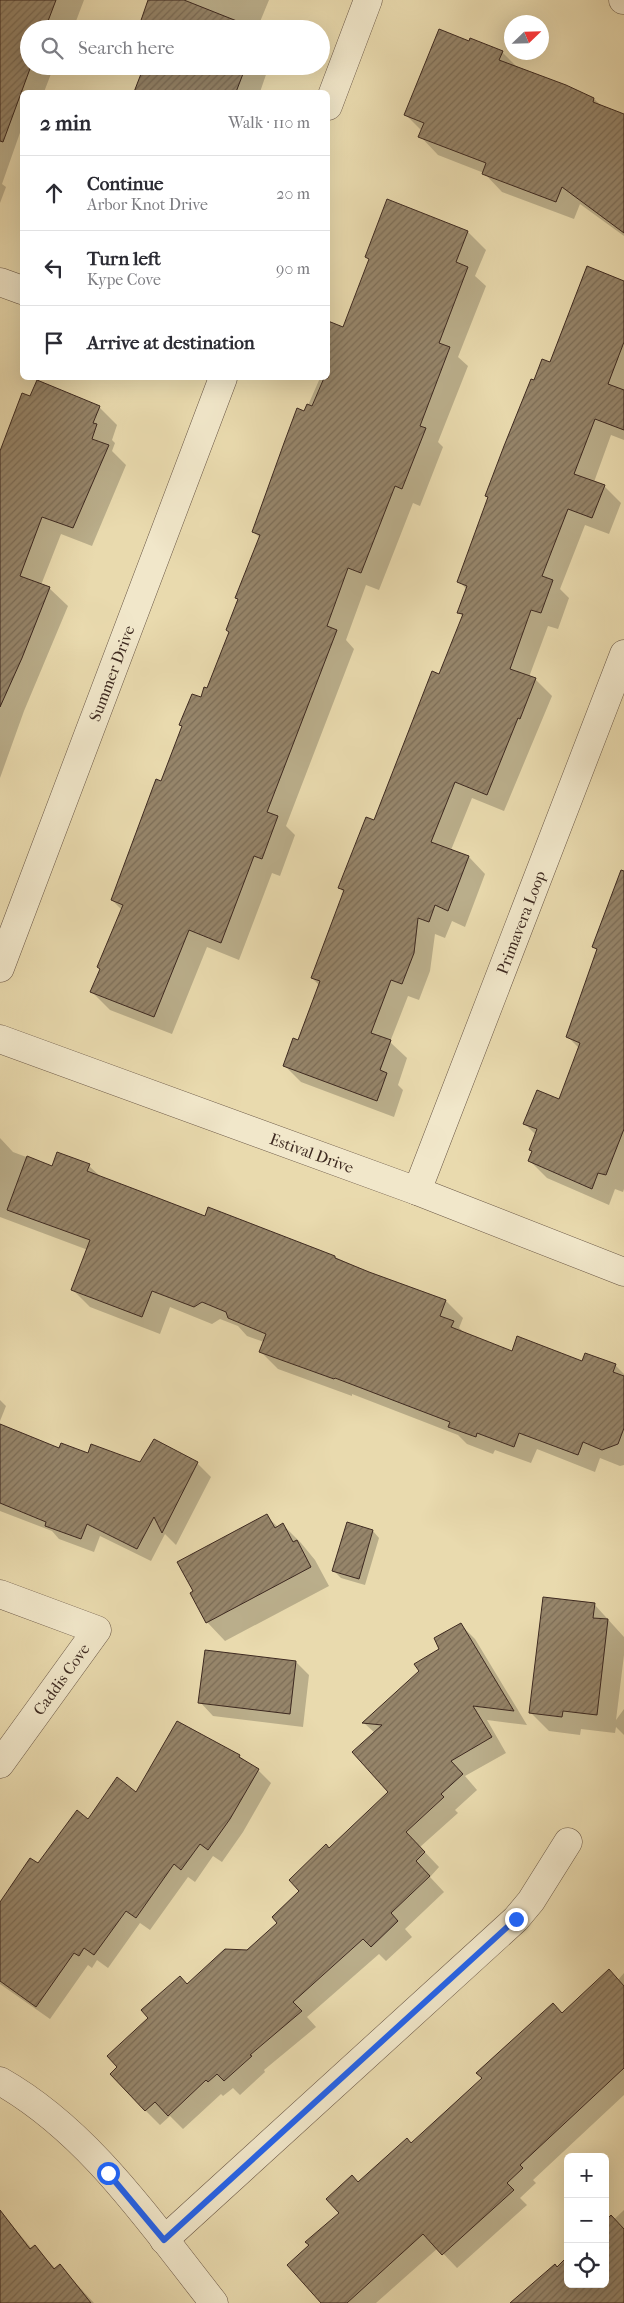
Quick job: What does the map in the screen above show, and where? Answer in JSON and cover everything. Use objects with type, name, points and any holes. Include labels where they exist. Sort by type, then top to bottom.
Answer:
[{"type":"street","points":[[330,101],[368,0]]},
{"type":"street","points":[[0,282],[20,289]]},
{"type":"street","name":"Summer Drive","points":[[0,968],[222,380]]},
{"type":"street","name":"Primavera Loop","points":[[417,1192],[624,654]]},
{"type":"street","name":"Estival Drive","points":[[0,1039],[417,1192],[624,1272]]},
{"type":"street","name":"Caddis Cove","points":[[0,1594],[97,1630],[0,1764]]},
{"type":"street","points":[[164,2240],[516,1919],[531,1901],[568,1842]]},
{"type":"street","points":[[0,2081],[43,2110],[77,2140],[108,2173],[214,2303]]},
{"type":"building","points":[[0,0],[56,0],[48,20],[20,20],[20,75],[28,75],[22,90],[20,90],[20,96],[3,142],[0,141]]},
{"type":"building","points":[[148,0],[184,0],[234,20],[141,20]]},
{"type":"building","points":[[439,29],[469,41],[470,38],[503,51],[499,60],[566,85],[594,98],[593,102],[624,114],[624,233],[562,187],[556,202],[482,174],[486,163],[418,137],[424,123],[404,115]]},
{"type":"building","points":[[141,75],[243,75],[237,90],[135,90]]},
{"type":"building","points":[[387,199],[468,231],[456,262],[468,267],[439,343],[450,347],[420,426],[426,428],[402,489],[395,486],[361,573],[348,568],[327,626],[337,630],[267,812],[278,816],[262,859],[254,856],[221,943],[189,930],[154,1017],[90,992],[100,969],[97,967],[123,905],[111,900],[156,779],[161,781],[182,726],[179,725],[192,694],[201,697],[204,687],[207,688],[229,632],[226,630],[238,599],[235,598],[260,535],[252,532],[297,408],[304,411],[307,404],[312,406],[323,380],[330,380],[330,322],[343,327],[369,259],[365,257]]},
{"type":"building","points":[[587,266],[624,281],[624,342],[608,384],[624,390],[624,430],[595,419],[574,474],[605,485],[592,518],[568,509],[542,576],[553,580],[541,613],[531,610],[510,669],[536,678],[487,795],[455,782],[431,842],[469,856],[448,911],[435,905],[429,922],[418,918],[414,953],[402,984],[391,980],[371,1033],[391,1040],[380,1070],[387,1073],[377,1101],[283,1066],[293,1038],[298,1040],[320,981],[311,978],[344,890],[338,888],[366,817],[374,820],[432,671],[439,674],[463,614],[457,613],[467,586],[457,582],[488,497],[485,496],[504,446],[531,379],[534,380],[542,359],[550,362]]},
{"type":"building","points":[[37,380],[100,406],[93,423],[97,424],[92,439],[109,445],[73,528],[42,517],[20,576],[50,587],[0,707],[0,451],[22,393],[30,396]]},
{"type":"building","points":[[621,870],[624,871],[624,1129],[606,1175],[598,1173],[592,1189],[528,1161],[532,1151],[529,1150],[537,1129],[523,1124],[537,1090],[559,1099],[580,1043],[566,1037],[597,949],[592,947]]},
{"type":"building","points":[[57,1152],[90,1164],[87,1171],[205,1216],[208,1207],[335,1256],[335,1258],[369,1272],[446,1300],[440,1316],[454,1321],[451,1327],[512,1351],[517,1336],[582,1361],[585,1353],[616,1364],[613,1372],[624,1376],[624,1428],[618,1444],[602,1450],[583,1442],[578,1455],[519,1433],[514,1447],[477,1433],[476,1437],[448,1427],[450,1422],[335,1378],[259,1352],[266,1334],[228,1318],[226,1312],[202,1302],[194,1307],[152,1291],[142,1317],[71,1290],[90,1240],[7,1210],[27,1156],[52,1166]]},
{"type":"building","points":[[0,1424],[59,1448],[61,1443],[88,1453],[91,1444],[140,1462],[154,1439],[198,1462],[162,1533],[154,1517],[137,1549],[87,1524],[81,1539],[45,1526],[46,1522],[0,1503]]},
{"type":"building","points":[[267,1514],[275,1528],[283,1523],[293,1542],[297,1540],[311,1567],[206,1623],[190,1593],[193,1591],[177,1562]]},
{"type":"building","points":[[347,1522],[373,1530],[359,1579],[332,1571]]},
{"type":"building","points":[[543,1597],[595,1603],[593,1618],[608,1619],[597,1715],[563,1711],[562,1717],[529,1713]]},
{"type":"building","points":[[461,1623],[514,1711],[473,1706],[492,1737],[451,1761],[463,1774],[441,1794],[444,1797],[406,1832],[425,1852],[416,1861],[430,1876],[391,1913],[398,1921],[371,1947],[363,1939],[293,2002],[302,2011],[250,2055],[252,2056],[224,2081],[217,2074],[208,2082],[206,2080],[168,2116],[155,2102],[145,2111],[110,2074],[117,2067],[107,2056],[148,2018],[141,2010],[180,1976],[187,1984],[225,1949],[247,1950],[277,1923],[272,1917],[299,1891],[289,1880],[326,1844],[329,1848],[388,1792],[352,1752],[382,1725],[362,1723],[419,1671],[414,1664],[439,1649],[434,1638]]},
{"type":"building","points":[[205,1650],[296,1661],[290,1714],[198,1703]]},
{"type":"building","points":[[177,1721],[240,1755],[239,1757],[259,1769],[230,1819],[208,1850],[200,1844],[181,1870],[174,1864],[136,1918],[126,1911],[94,1955],[84,1948],[79,1956],[74,1953],[36,2007],[0,1981],[0,1902],[30,1858],[38,1863],[77,1810],[88,1819],[117,1777],[136,1792]]},
{"type":"building","points":[[609,1969],[624,1986],[624,2068],[520,2165],[523,2168],[507,2183],[514,2190],[442,2255],[423,2234],[347,2303],[321,2303],[287,2265],[309,2245],[305,2242],[339,2213],[326,2199],[352,2175],[358,2182],[407,2138],[411,2143],[482,2078],[476,2073],[553,2003],[562,2013]]},
{"type":"building","points":[[0,2210],[30,2249],[35,2245],[54,2269],[60,2264],[91,2303],[0,2303]]},
{"type":"building","points":[[611,2215],[624,2229],[624,2303],[510,2303],[555,2264],[557,2267],[564,2260],[564,2288],[609,2288],[609,2217]]},
{"type":"route","points":[[108,2173],[164,2240],[516,1919]]}]
